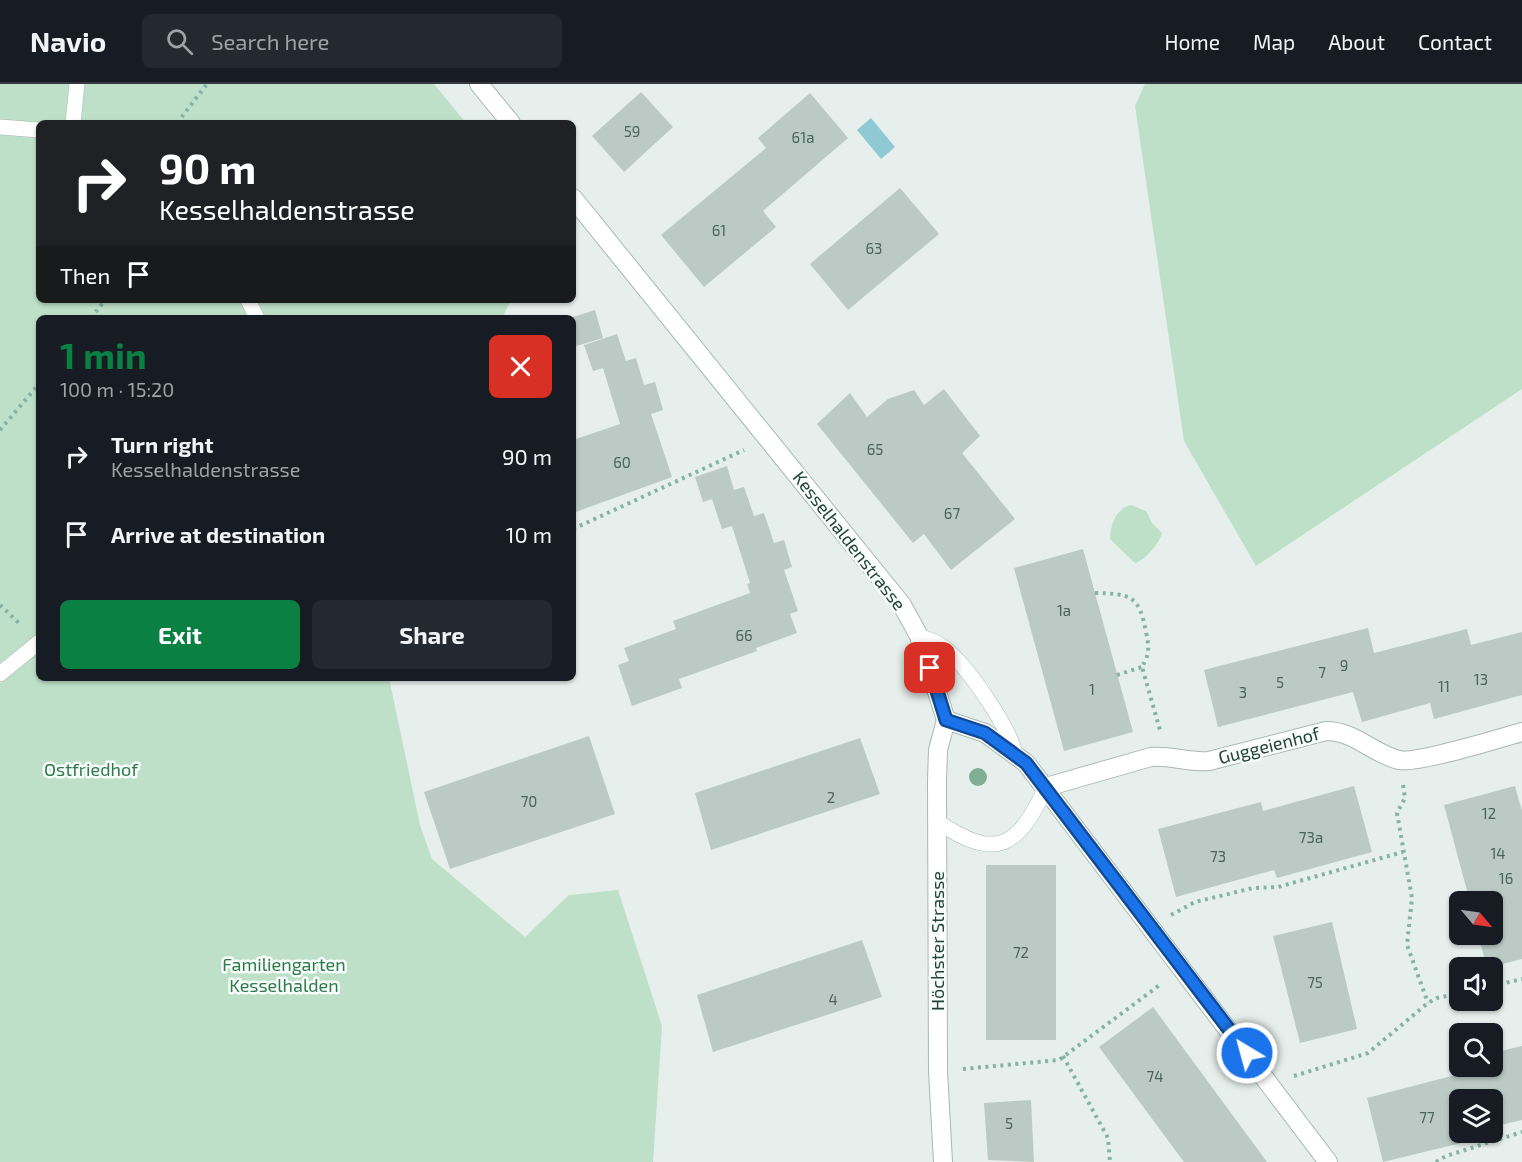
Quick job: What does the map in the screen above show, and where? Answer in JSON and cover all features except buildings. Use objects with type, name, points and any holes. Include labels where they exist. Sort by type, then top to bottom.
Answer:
[{"type":"street","points":[[479,84],[509,120]]},
{"type":"street","name":"Kesselhaldenstrasse","points":[[576,202],[902,605],[919,636],[946,720]]},
{"type":"street","points":[[946,720],[985,733],[1016,753],[1046,787],[1328,1162]]},
{"type":"street","name":"Höchster Strasse","points":[[943,1162],[938,1071],[938,750],[946,720]]},
{"type":"street","name":"Guggeienhof","points":[[1046,787],[1151,757],[1166,756],[1196,762],[1209,761],[1326,731],[1339,731],[1350,735],[1402,761]]},
{"type":"street","points":[[1402,761],[1411,761],[1522,732]]},
{"type":"lane","points":[[73,120],[77,84]]},
{"type":"lane","points":[[0,127],[36,130]]},
{"type":"lane","points":[[919,636],[935,642],[957,660],[1004,724],[1012,738],[1016,753]]},
{"type":"lane","points":[[0,674],[36,644]]},
{"type":"lane","points":[[938,822],[968,841],[989,845],[1000,843],[1021,831],[1030,820],[1046,787]]},
{"type":"path","points":[[179,120],[207,84]]},
{"type":"path","points":[[93,315],[103,303]]},
{"type":"path","points":[[0,430],[36,388]]},
{"type":"path","points":[[576,528],[750,448]]},
{"type":"path","points":[[1095,593],[1118,594],[1132,600],[1142,608],[1150,653],[1142,667],[1117,675]]},
{"type":"path","points":[[1142,667],[1163,740]]},
{"type":"path","points":[[1402,761],[1405,798],[1397,813],[1412,898],[1407,945],[1428,1003]]},
{"type":"path","points":[[1152,928],[1195,902],[1252,888],[1278,887],[1403,852]]},
{"type":"path","points":[[1503,984],[1522,980]]},
{"type":"path","points":[[938,1071],[1059,1060],[1149,992]]},
{"type":"path","points":[[1273,1088],[1288,1078],[1368,1053],[1428,1003],[1449,995]]},
{"type":"path","points":[[1064,1056],[1108,1138],[1110,1162]]},
{"type":"path","points":[[1436,1162],[1446,1156],[1522,1132]]},
{"type":"green space","name":"Familiengarten Kesselhalden","points":[[0,84],[434,84],[464,120],[36,120],[36,303],[510,303],[504,315],[36,315],[36,681],[390,681],[420,825],[432,859],[525,937],[569,895],[618,890],[662,1026],[653,1162],[0,1162]]},
{"type":"green space","points":[[1145,84],[1522,84],[1522,389],[1256,566],[1184,441],[1135,106]]},
{"type":"green space","points":[[1131,505],[1146,511],[1152,523],[1162,533],[1151,551],[1135,563],[1110,539],[1115,518],[1121,510]]},
{"type":"water","points":[[871,118],[895,147],[881,159],[857,130]]},
{"type":"route","points":[[930,668],[935,691],[946,720],[985,733],[1016,753],[1026,763],[1247,1053]]},
{"type":"park label","name":"Ostfriedhof","points":[[91,770]]}]
